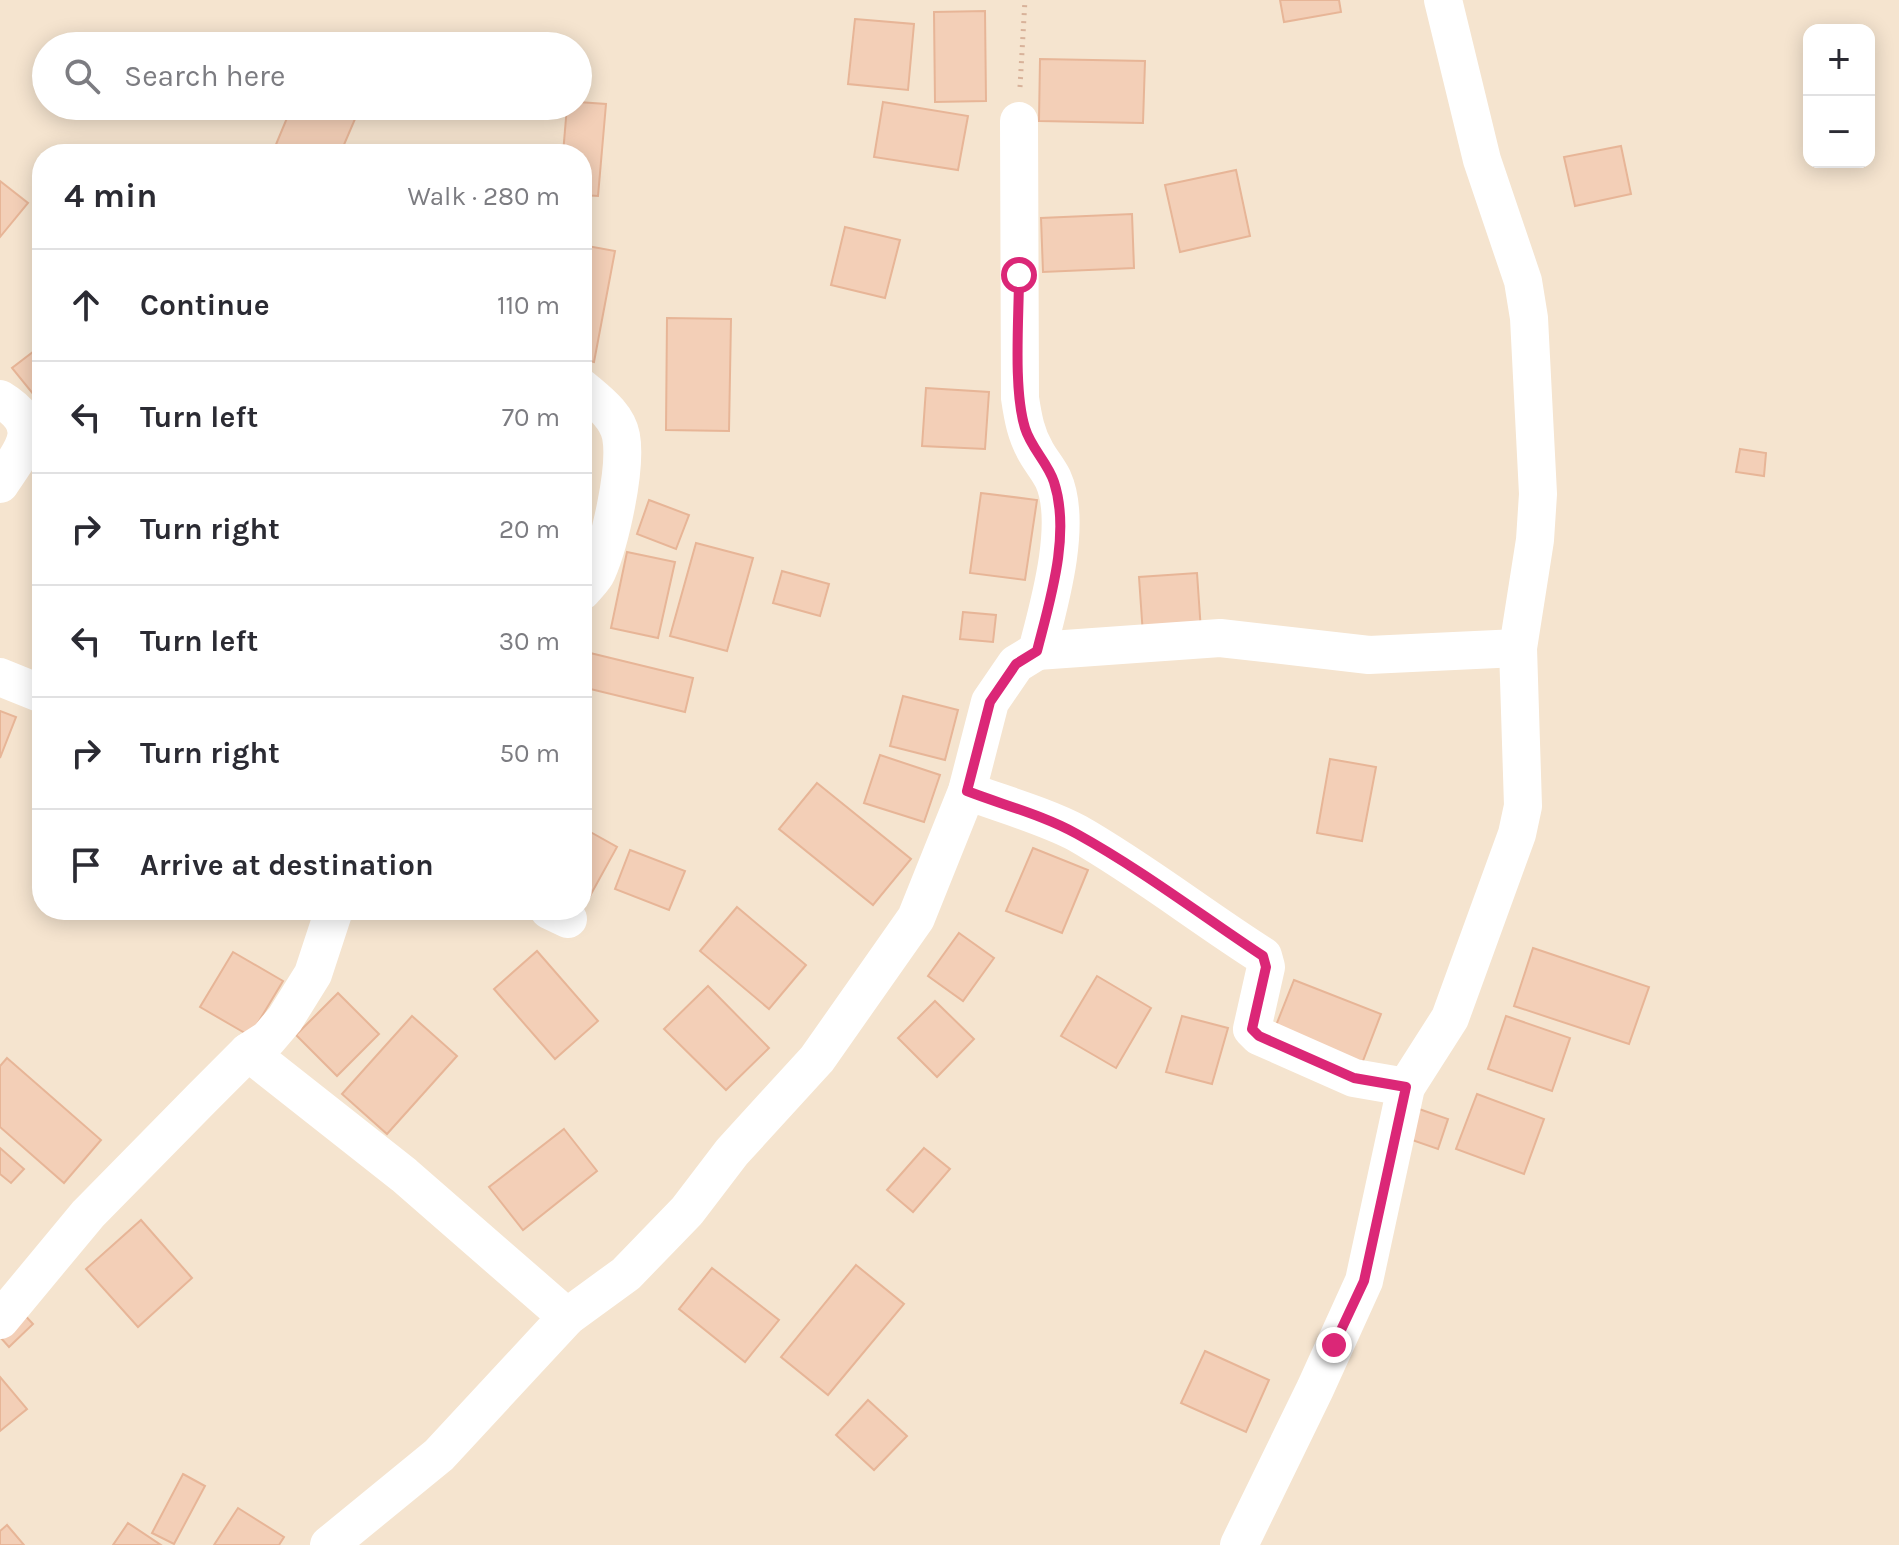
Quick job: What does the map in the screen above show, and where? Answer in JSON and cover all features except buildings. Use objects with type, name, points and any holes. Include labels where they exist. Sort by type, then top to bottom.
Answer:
[{"type":"street","points":[[1239,1545],[1364,1281],[1406,1087],[1450,1018],[1517,834],[1523,806],[1518,648],[1535,540],[1538,494],[1529,318],[1523,281],[1482,160],[1443,0]]},
{"type":"street","points":[[1019,121],[1020,398],[1025,429],[1053,480],[1062,520],[1049,605],[1037,651]]},
{"type":"street","points":[[592,397],[610,413],[621,435],[620,477],[606,544],[592,580]]},
{"type":"street","points":[[0,399],[20,411],[28,427],[23,450],[0,484]]},
{"type":"street","points":[[329,1545],[439,1455],[567,1317],[626,1274],[677,1222],[732,1152],[817,1059],[916,918],[967,791],[990,702],[1016,664],[1037,651],[1220,638],[1369,655],[1518,648]]},
{"type":"street","points":[[0,677],[32,690]]},
{"type":"street","points":[[967,791],[1074,832],[1163,887],[1263,956],[1266,967],[1252,1029],[1259,1036],[1354,1078],[1406,1087]]},
{"type":"street","points":[[312,920],[319,951]]},
{"type":"street","points":[[0,1320],[88,1214],[248,1052],[268,1039],[285,1019],[313,974],[330,920]]},
{"type":"street","points":[[248,1052],[404,1175],[567,1317]]},
{"type":"path","points":[[1019,121],[1025,0]]},
{"type":"shaded area","points":[[0,0],[1899,0],[1899,1545],[0,1545]]},
{"type":"route","points":[[1019,275],[1020,398],[1025,429],[1053,480],[1062,520],[1049,605],[1037,651],[1016,664],[990,702],[967,791],[1074,832],[1163,887],[1263,956],[1266,967],[1252,1029],[1259,1036],[1354,1078],[1406,1087],[1364,1281],[1334,1345]]}]
